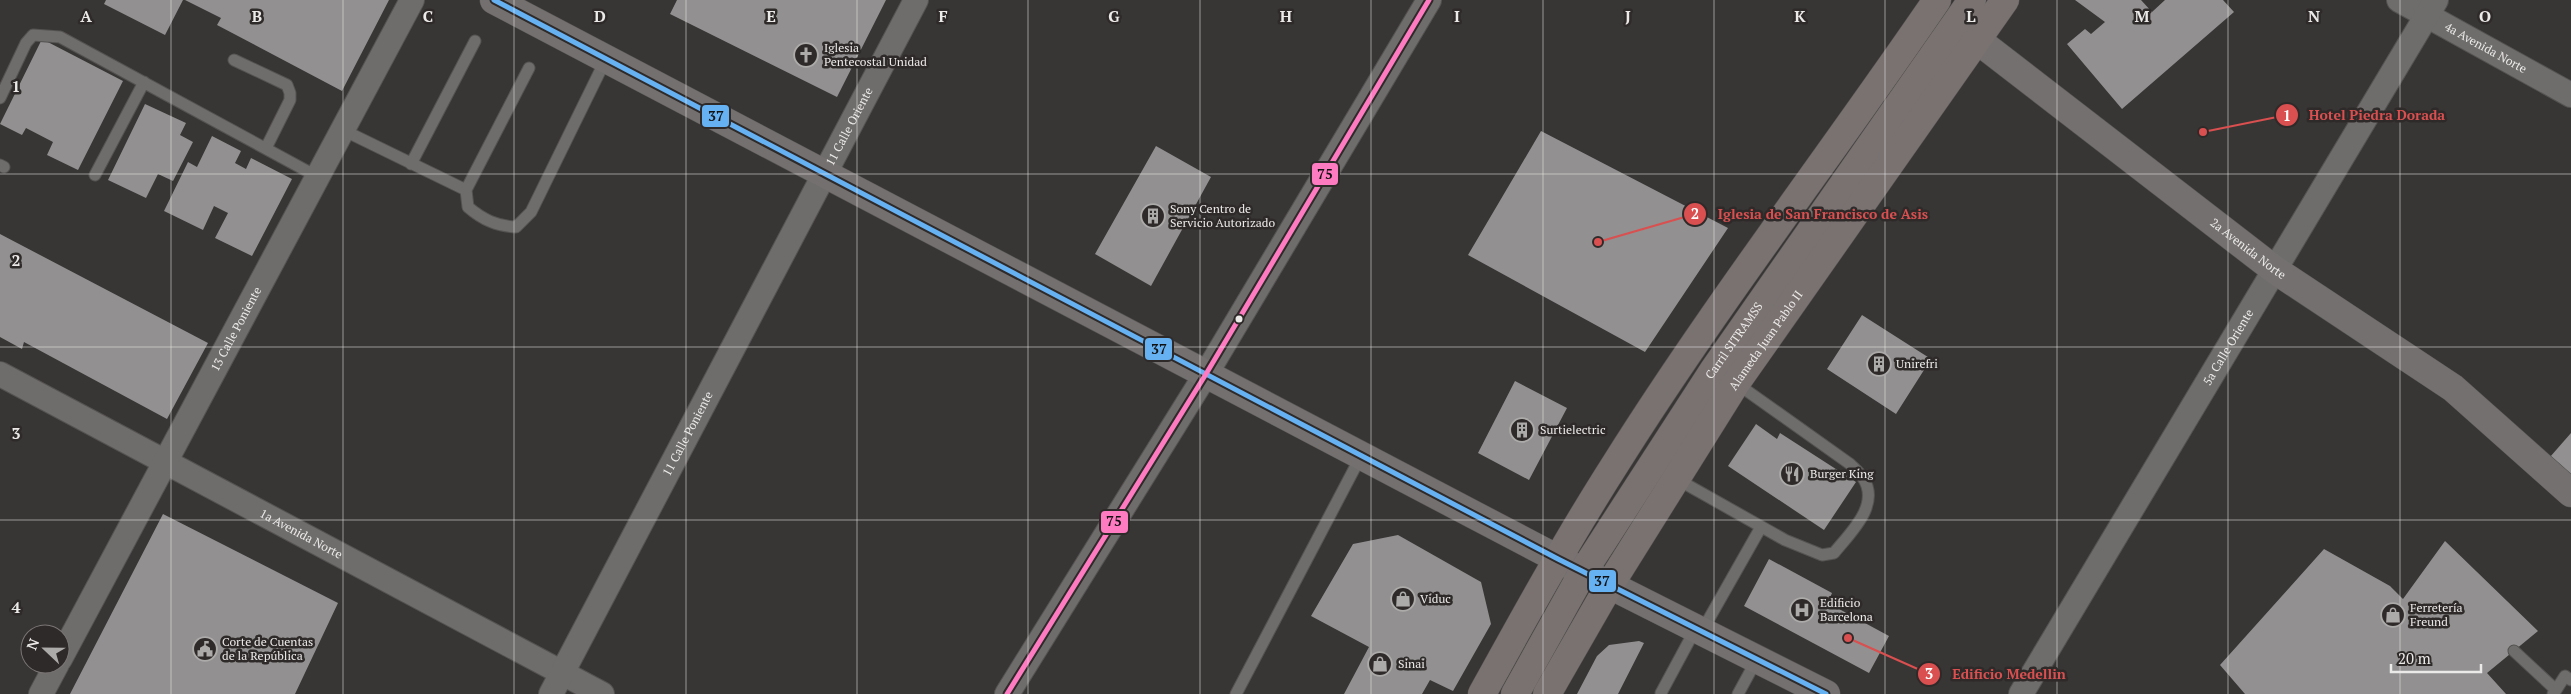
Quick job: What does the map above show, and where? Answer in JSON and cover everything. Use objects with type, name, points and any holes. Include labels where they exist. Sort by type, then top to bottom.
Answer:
[{"type":"main road","points":[[494,0],[1609,586],[1699,629],[1826,694]]},
{"type":"main road","name":"Carril SITRAMSS","points":[[1515,694],[1583,572],[1713,371],[1966,32],[1972,0]]},
{"type":"main road","name":"Alameda Juan Pablo II","points":[[1546,694],[1675,478],[1966,32],[2004,0]]},
{"type":"main road","points":[[1482,694],[1558,559],[1616,462],[1686,356],[1933,2]]},
{"type":"main road","name":"2a Avenida Norte","points":[[1933,2],[1966,32],[2275,270],[2454,388],[2571,493]]},
{"type":"street","name":"13 Calle Poniente","points":[[70,640],[412,0]]},
{"type":"street","name":"11 Calle Oriente","points":[[824,174],[916,0]]},
{"type":"street","points":[[1007,694],[1206,374],[1429,0]]},
{"type":"street","name":"4a Avenida Norte","points":[[2399,0],[2431,8],[2571,95]]},
{"type":"street","name":"5a Calle Oriente","points":[[2021,694],[2431,8]]},
{"type":"street","name":"11 Calle Poniente","points":[[551,694],[824,174]]},
{"type":"street","name":"1a Avenida Norte","points":[[0,374],[166,460],[602,694]]},
{"type":"street","points":[[41,694],[52,674]]},
{"type":"lane","points":[[0,98],[26,43],[33,36],[44,34],[60,37],[318,177]]},
{"type":"lane","points":[[411,164],[475,41]]},
{"type":"lane","points":[[529,68],[466,190],[468,207],[477,215],[498,226],[516,227],[531,212],[606,59]]},
{"type":"lane","points":[[234,60],[287,86],[290,93],[290,100],[266,148]]},
{"type":"lane","points":[[95,175],[144,82]]},
{"type":"lane","points":[[343,130],[466,190]]},
{"type":"lane","points":[[1675,478],[1761,528],[1822,555],[1834,553],[1868,507],[1869,492],[1863,478],[1850,464],[1736,383]]},
{"type":"lane","points":[[1236,694],[1361,456]]},
{"type":"lane","points":[[1661,693],[1761,528]]},
{"type":"lane","points":[[2514,651],[2554,692],[2565,676],[2571,680]]},
{"type":"lane","points":[[1738,694],[1757,659]]},
{"type":"building","points":[[106,0],[183,0],[165,35],[104,4]]},
{"type":"building","points":[[185,0],[389,0],[342,91],[217,25],[221,18]]},
{"type":"building","name":"Iglesia Pentecostal Unidad","points":[[677,0],[886,0],[837,97],[670,14]]},
{"type":"building","points":[[2075,0],[2141,0],[2152,12],[2165,0],[2223,0],[2234,12],[2122,109],[2067,44],[2085,29],[2091,34],[2105,22]]},
{"type":"building","points":[[42,39],[123,81],[78,170],[47,155],[53,142],[26,128],[22,135],[0,124]]},
{"type":"building","points":[[145,104],[186,123],[180,135],[193,142],[173,181],[158,174],[146,198],[108,180]]},
{"type":"building","points":[[1541,131],[1728,228],[1645,352],[1468,255]]},
{"type":"building","points":[[212,136],[241,151],[235,163],[246,169],[251,158],[292,179],[252,256],[215,238],[228,213],[214,206],[203,230],[164,211],[188,162],[197,167]]},
{"type":"building","name":"Sony Centro de Servicio Autorizado","points":[[1156,146],[1211,177],[1151,286],[1095,254]]},
{"type":"building","points":[[0,234],[208,343],[167,419],[24,342],[22,349],[0,337]]},
{"type":"building","name":"Unirefri","points":[[1862,315],[1931,359],[1896,414],[1827,369]]},
{"type":"building","name":"Surtielectric","points":[[1515,381],[1567,408],[1529,480],[1478,453]]},
{"type":"building","name":"Burger King","points":[[1756,424],[1777,439],[1780,433],[1856,482],[1824,530],[1728,466]]},
{"type":"building","points":[[2571,433],[2571,475],[2550,457]]},
{"type":"building","name":"Corte de Cuentas de la República","points":[[163,514],[338,603],[295,694],[70,694]]},
{"type":"building","name":"Viduc","points":[[1398,535],[1481,582],[1491,624],[1453,691],[1430,680],[1422,694],[1344,694],[1369,647],[1311,616],[1353,544]]},
{"type":"building","name":"Ferretería Freund","points":[[2445,541],[2538,631],[2487,673],[2506,694],[2245,694],[2220,665],[2324,549],[2390,586],[2403,599]]},
{"type":"building","points":[[1769,559],[1832,593],[1828,603],[1889,636],[1869,673],[1744,606]]},
{"type":"building","points":[[1639,641],[1644,643],[1618,694],[1577,694],[1597,656],[1609,645]]},
{"type":"transit line","name":"37","points":[[494,0],[1558,559],[1826,694]]},
{"type":"transit line","name":"75","points":[[1007,694],[1206,374],[1429,0]]},
{"type":"place","name":"Iglesia Pentecostal Unidad","points":[[806,55]]},
{"type":"place","name":"Hotel Piedra Dorada","points":[[2203,132]]},
{"type":"place","name":"Sony Centro de Servicio Autorizado","points":[[1153,216]]},
{"type":"place","name":"Iglesia de San Francisco de Asis","points":[[1598,242]]},
{"type":"place","name":"Unirefri","points":[[1879,364]]},
{"type":"place","name":"Surtielectric","points":[[1522,430]]},
{"type":"place","name":"Burger King","points":[[1792,474]]},
{"type":"place","name":"Viduc","points":[[1403,599]]},
{"type":"place","name":"Edificio Barcelona","points":[[1802,610]]},
{"type":"place","name":"Ferretería Freund","points":[[2393,615]]},
{"type":"place","name":"Edificio Medellin","points":[[1848,638]]},
{"type":"place","name":"Corte de Cuentas de la República","points":[[205,649]]},
{"type":"place","name":"Sinai","points":[[1380,664]]}]
